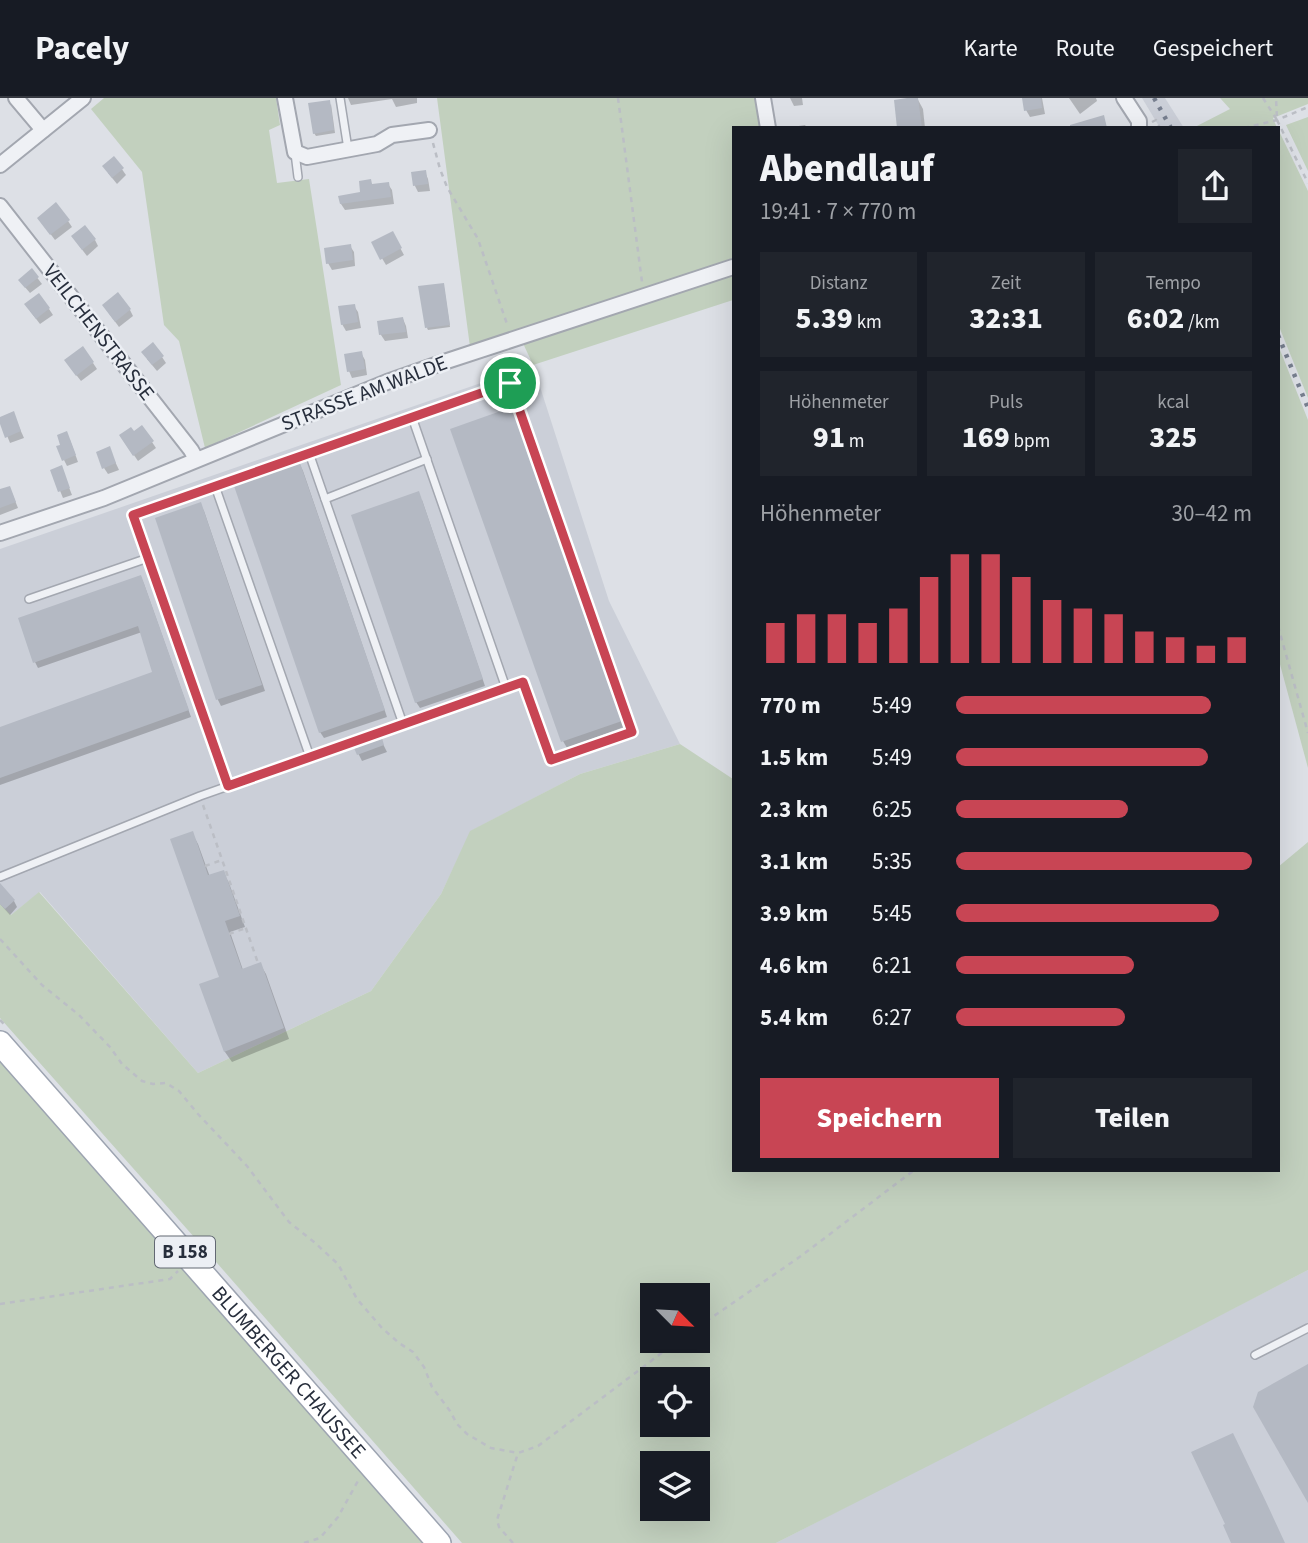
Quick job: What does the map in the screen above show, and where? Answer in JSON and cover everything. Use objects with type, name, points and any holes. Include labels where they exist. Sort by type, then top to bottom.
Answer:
[{"type":"main road","name":"BLUMBERGER CHAUSSEE","points":[[0,1043],[439,1543]]},
{"type":"street","points":[[16,98],[43,130]]},
{"type":"street","points":[[0,165],[83,98]]},
{"type":"street","points":[[285,98],[295,152],[307,157],[377,144],[392,135],[429,130]]},
{"type":"street","points":[[763,98],[768,126]]},
{"type":"street","points":[[1124,98],[1139,121],[1139,126]]},
{"type":"street","name":"VEILCHENSTRASSE","points":[[0,206],[196,459]]},
{"type":"street","name":"STRASSE AM WALDE","points":[[0,533],[104,498],[387,382],[732,267]]},
{"type":"lane","points":[[340,98],[348,149]]},
{"type":"lane","points":[[295,152],[298,177]]},
{"type":"lane","points":[[0,877],[200,796],[523,682],[551,760],[632,732],[510,383],[133,515],[228,786]]},
{"type":"lane","points":[[412,417],[506,688]]},
{"type":"lane","points":[[309,453],[403,724]]},
{"type":"lane","points":[[325,499],[427,459]]},
{"type":"lane","points":[[215,486],[310,757]]},
{"type":"lane","points":[[29,599],[148,558]]},
{"type":"lane","points":[[1255,1355],[1308,1328]]},
{"type":"path","points":[[618,98],[643,296]]},
{"type":"path","points":[[1263,98],[1280,126]]},
{"type":"path","points":[[1276,98],[1277,120]]},
{"type":"path","points":[[1252,126],[1277,120],[1308,107]]},
{"type":"path","points":[[1280,126],[1308,183]]},
{"type":"path","points":[[429,130],[447,187],[478,239],[512,340]]},
{"type":"path","points":[[1280,633],[1308,733]]},
{"type":"path","points":[[200,796],[258,963]]},
{"type":"path","points":[[205,866],[222,860]]},
{"type":"path","points":[[229,934],[246,928]]},
{"type":"path","points":[[0,939],[42,985],[79,1015],[110,1047],[122,1065],[142,1081],[166,1083],[179,1091],[247,1166],[289,1222],[338,1264],[357,1300],[382,1328],[413,1352],[424,1367],[432,1387],[467,1434],[491,1448],[518,1453],[538,1446],[663,1353]]},
{"type":"path","points":[[710,1319],[801,1256],[913,1172]]},
{"type":"path","points":[[0,1304],[170,1279],[191,1259]]},
{"type":"path","points":[[513,1543],[499,1527],[497,1520],[518,1453]]},
{"type":"path","points":[[304,1543],[320,1538],[338,1517],[369,1462]]},
{"type":"shaded area","points":[[1142,98],[1165,98],[1183,126],[1159,126]]},
{"type":"shaded area","points":[[533,365],[609,601],[680,744],[580,774],[471,831],[441,894],[371,991],[198,1073],[40,892],[11,915],[0,904],[0,549]]},
{"type":"shaded area","points":[[1308,1270],[1308,1543],[776,1543],[1013,1421]]},
{"type":"green space","points":[[104,98],[276,98],[280,125],[269,130],[277,183],[309,179],[341,385],[205,448],[179,341],[164,325],[142,172],[91,109]]},
{"type":"green space","points":[[437,98],[756,98],[760,126],[732,126],[732,258],[470,347]]},
{"type":"green space","points":[[1220,98],[1308,98],[1308,104],[1273,118],[1276,126],[1197,126],[1230,109]]},
{"type":"green space","points":[[1308,117],[1308,171],[1286,125]]},
{"type":"green space","points":[[1280,133],[1308,191],[1308,398],[1280,329]]},
{"type":"green space","points":[[732,270],[732,300],[533,365],[522,341]]},
{"type":"green space","points":[[1280,350],[1308,420],[1308,768],[1280,664]]},
{"type":"green space","points":[[680,744],[732,778],[732,1172],[1280,1172],[1280,865],[1308,842],[1308,1270],[776,1543],[462,1543],[0,1018],[0,904],[11,915],[39,892],[198,1073],[371,991],[441,894],[470,831],[580,774]]},
{"type":"green space","points":[[0,1054],[429,1543],[0,1543]]},
{"type":"building","points":[[918,98],[922,126],[897,126],[894,100]]},
{"type":"building","points":[[1022,98],[1041,98],[1042,108],[1024,111]]},
{"type":"building","points":[[330,100],[334,130],[313,134],[308,103]]},
{"type":"building","points":[[1104,115],[1107,126],[1070,126]]},
{"type":"building","points":[[114,156],[124,168],[112,178],[102,166]]},
{"type":"building","points":[[426,170],[428,184],[413,186],[411,172]]},
{"type":"building","points":[[371,179],[372,184],[389,182],[391,197],[340,204],[338,196],[360,192],[359,181]]},
{"type":"building","points":[[56,202],[70,220],[50,235],[37,218]]},
{"type":"building","points":[[85,225],[96,239],[82,250],[71,236]]},
{"type":"building","points":[[393,231],[402,248],[380,260],[371,242]]},
{"type":"building","points":[[351,244],[353,260],[326,264],[324,248]]},
{"type":"building","points":[[32,268],[39,277],[25,288],[18,280]]},
{"type":"building","points":[[444,283],[450,325],[425,328],[418,286]]},
{"type":"building","points":[[118,292],[131,309],[115,322],[102,305]]},
{"type":"building","points":[[39,293],[50,308],[36,319],[24,304]]},
{"type":"building","points":[[355,304],[358,322],[341,325],[338,306]]},
{"type":"building","points":[[403,317],[406,332],[379,335],[377,321]]},
{"type":"building","points":[[153,342],[164,356],[152,365],[141,352]]},
{"type":"building","points":[[83,346],[94,362],[76,376],[64,360]]},
{"type":"building","points":[[362,351],[365,369],[347,372],[344,354]]},
{"type":"building","points":[[512,407],[622,721],[561,742],[450,429]]},
{"type":"building","points":[[14,411],[21,431],[5,438],[0,417]]},
{"type":"building","points":[[142,425],[154,441],[133,456],[119,435],[131,427],[134,431]]},
{"type":"building","points":[[67,431],[76,455],[62,461],[56,446],[60,445],[57,435]]},
{"type":"building","points":[[110,446],[116,463],[102,469],[96,452]]},
{"type":"building","points":[[300,463],[385,710],[319,733],[234,486]]},
{"type":"building","points":[[62,465],[70,488],[58,492],[50,470]]},
{"type":"building","points":[[10,486],[16,502],[0,508],[0,489]]},
{"type":"building","points":[[419,491],[483,679],[415,703],[351,515]]},
{"type":"building","points":[[201,502],[262,685],[216,700],[155,518]]},
{"type":"building","points":[[141,575],[189,710],[0,778],[0,727],[152,672],[138,626],[33,663],[18,618]]},
{"type":"building","points":[[382,738],[384,745],[357,755],[354,748]]},
{"type":"building","points":[[193,831],[208,875],[224,870],[240,916],[225,921],[242,969],[261,962],[284,1028],[224,1052],[199,984],[219,977],[170,839]]},
{"type":"building","points":[[0,883],[15,900],[5,909],[0,904]]},
{"type":"building","points":[[1308,1364],[1308,1503],[1253,1407],[1258,1392]]},
{"type":"building","points":[[1233,1433],[1285,1543],[1231,1543],[1223,1525],[1225,1524],[1191,1452]]},
{"type":"railway","points":[[1154,98],[1170,126]]},
{"type":"railway","points":[[1280,340],[1308,408]]},
{"type":"route","points":[[510,383],[632,732],[551,760],[523,682],[228,786],[133,515],[510,383]]}]
